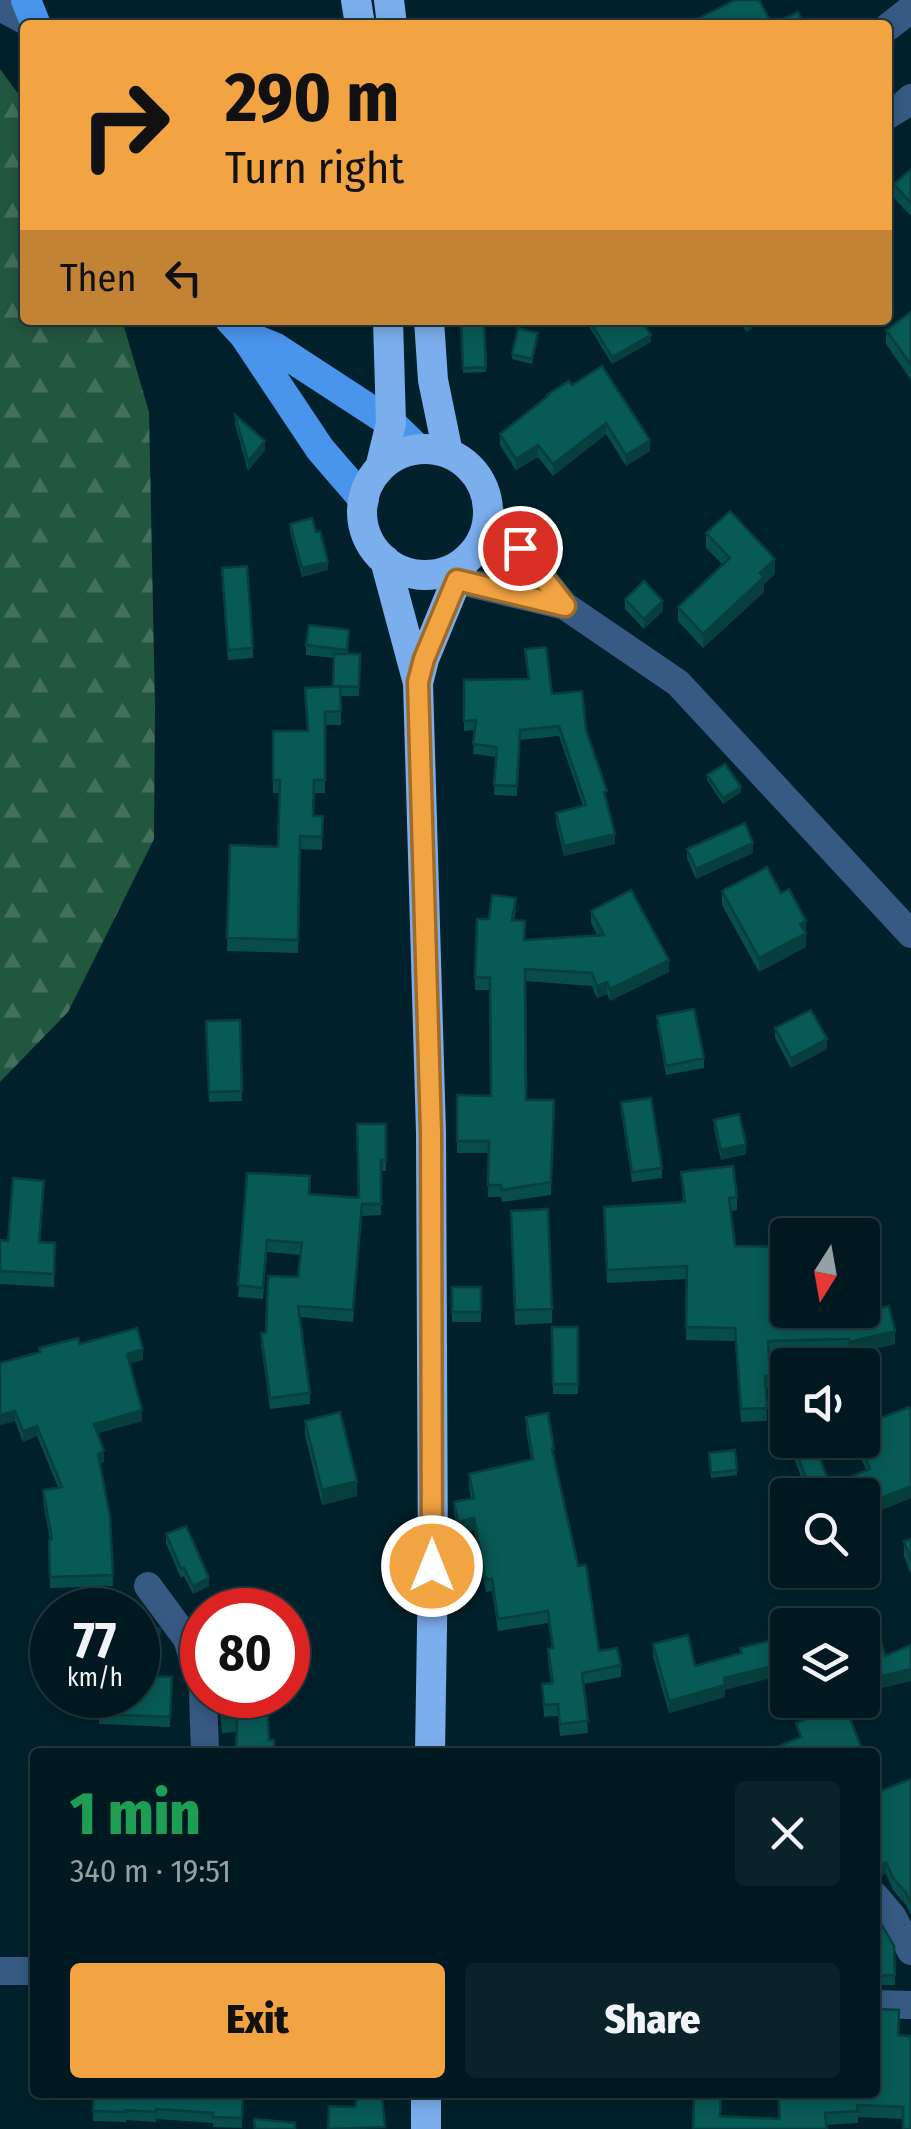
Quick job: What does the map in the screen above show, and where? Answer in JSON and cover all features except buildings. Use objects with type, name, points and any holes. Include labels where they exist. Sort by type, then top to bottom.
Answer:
[{"type":"highway","points":[[388,325],[391,423],[380,468],[367,488],[363,522],[385,560],[412,573],[451,572]]},
{"type":"highway","points":[[428,325],[433,451]]},
{"type":"highway","points":[[380,468],[405,452],[433,451],[462,460],[486,496],[487,525],[482,539],[451,572],[418,682]]},
{"type":"highway","points":[[385,560],[418,682],[431,1133],[430,1748]]},
{"type":"highway","points":[[426,2098],[426,2129]]},
{"type":"main road","points":[[237,328],[276,348],[433,451]]},
{"type":"main road","points":[[237,328],[320,449],[364,500]]},
{"type":"street","points":[[0,7],[25,20]]},
{"type":"street","points":[[488,511],[565,606],[678,682],[911,934]]},
{"type":"street","points":[[451,572],[565,606]]},
{"type":"street","points":[[148,1586],[180,1629]]},
{"type":"street","points":[[204,1718],[205,1748]]},
{"type":"street","points":[[880,1902],[911,1952]]},
{"type":"street","points":[[0,1971],[30,1972]]},
{"type":"street","points":[[880,2004],[911,2005]]},
{"type":"green space","points":[[0,69],[20,96],[20,325],[123,325],[149,412],[155,706],[154,839],[68,1012],[0,1082]]},
{"type":"route","points":[[432,1566],[431,1133],[418,682],[457,580],[565,606],[520,548]]}]
